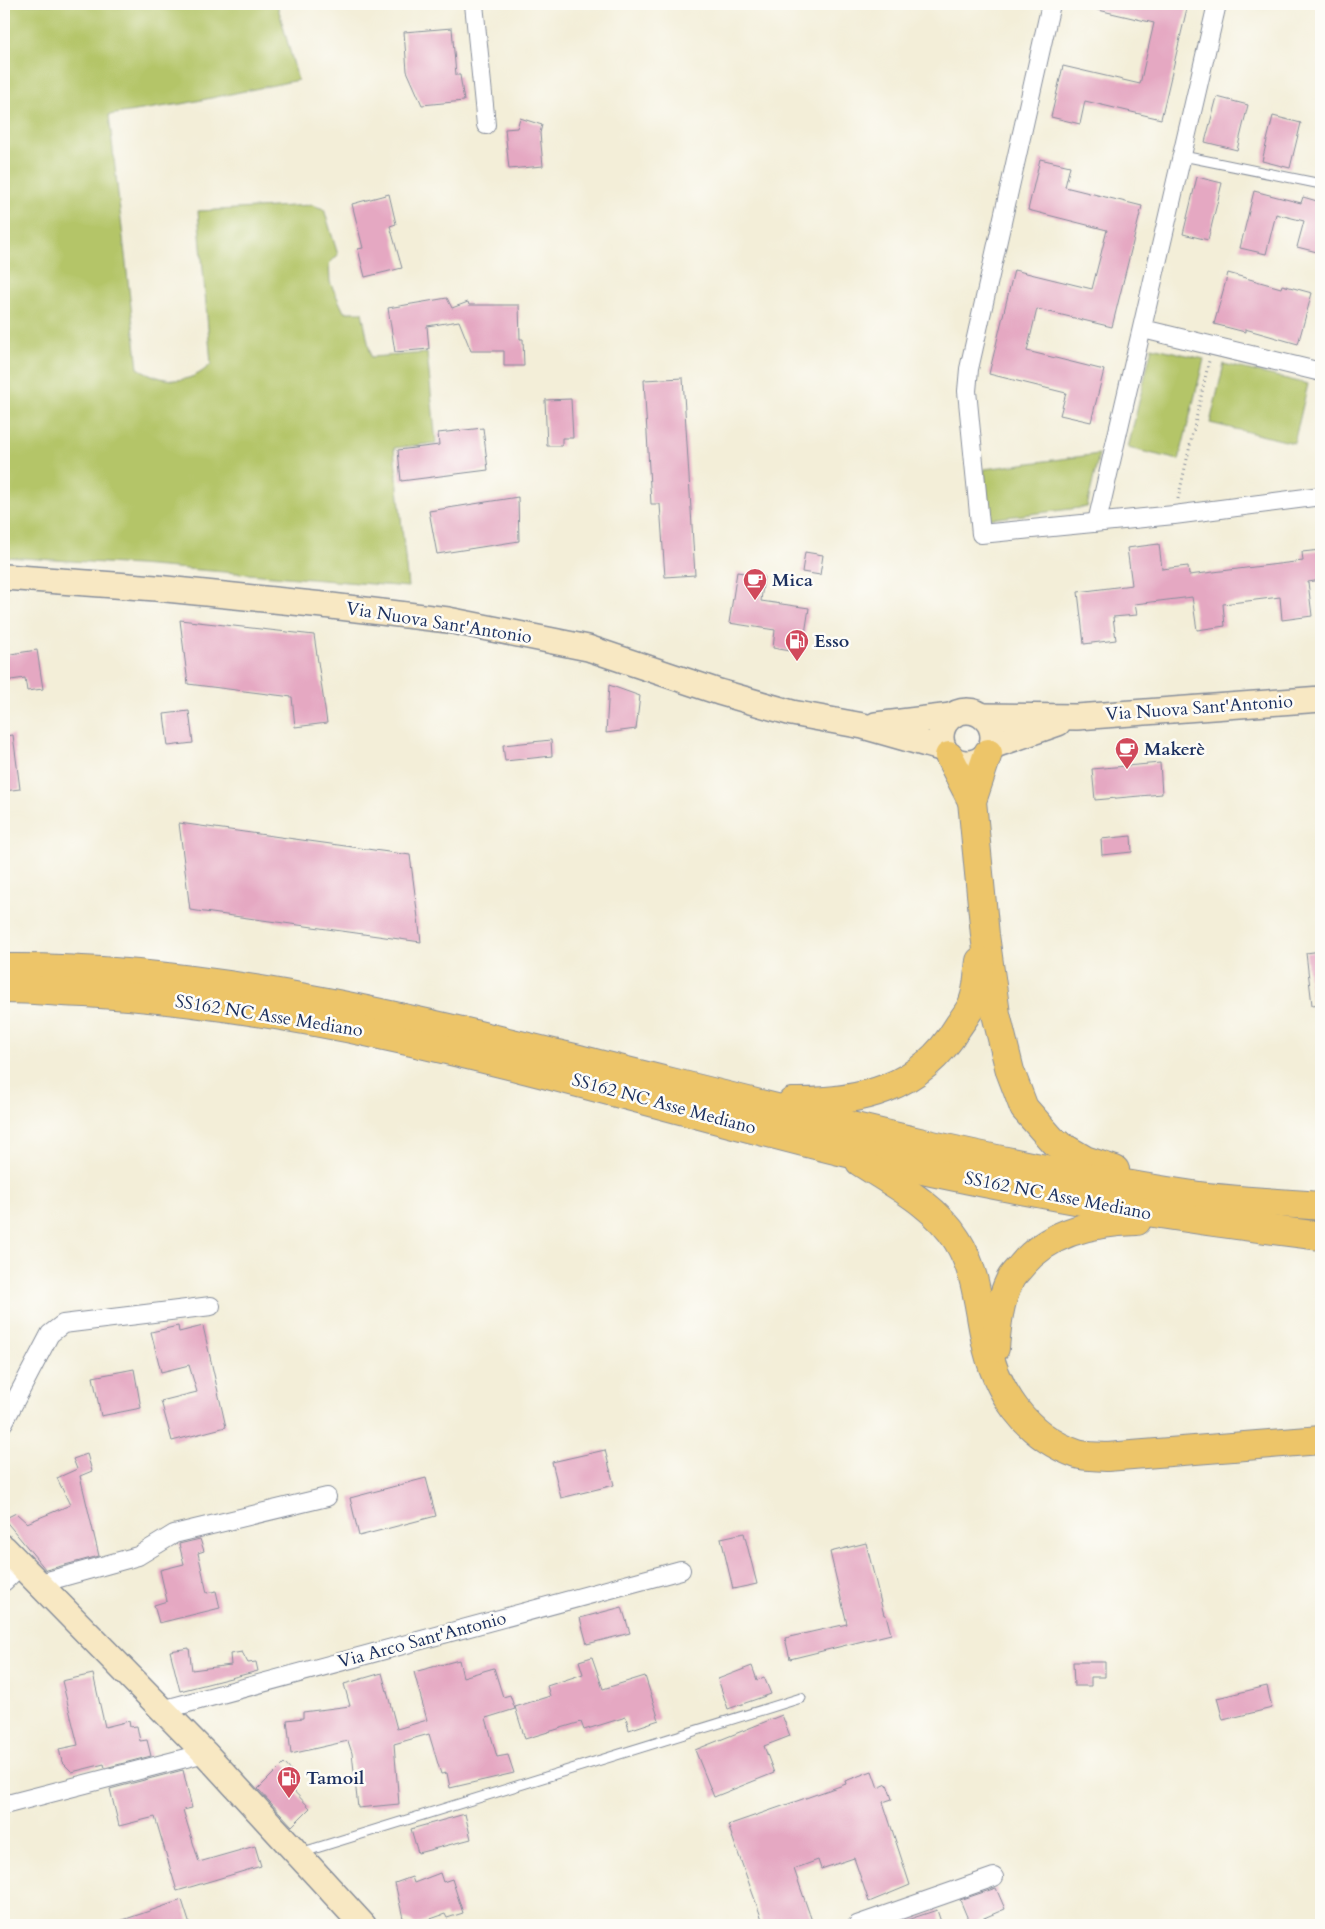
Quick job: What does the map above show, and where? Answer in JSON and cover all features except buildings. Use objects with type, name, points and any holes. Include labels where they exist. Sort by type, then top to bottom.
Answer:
[{"type":"highway","points":[[972,801],[990,749]]},
{"type":"highway","points":[[946,752],[972,801],[985,935],[996,1014],[1010,1071],[1024,1108],[1053,1141],[1085,1160],[1184,1207]]},
{"type":"highway","points":[[753,1102],[840,1101],[878,1093],[917,1073],[949,1041],[973,1003],[985,935]]},
{"type":"highway","name":"SS162 NC Asse Mediano","points":[[4,968],[138,974],[258,988],[473,1033],[902,1140],[1020,1166],[1184,1207],[1321,1236]]},
{"type":"highway","name":"SS162 NC Asse Mediano","points":[[4,989],[135,996],[312,1020],[569,1079],[844,1152],[1037,1195],[1184,1207],[1320,1205]]},
{"type":"highway","points":[[844,1152],[906,1191],[939,1217],[957,1240],[976,1287],[985,1340],[1006,1399],[1027,1424],[1049,1441],[1078,1454],[1107,1457],[1321,1440]]},
{"type":"highway","points":[[993,1364],[998,1316],[1010,1279],[1034,1251],[1059,1236],[1079,1229],[1184,1207]]},
{"type":"street","points":[[474,4],[486,125]]},
{"type":"street","points":[[1050,4],[969,369],[967,391],[981,534],[1174,515],[1321,496]]},
{"type":"street","points":[[1096,522],[1143,329],[1217,4]]},
{"type":"street","points":[[1143,329],[1321,372]]},
{"type":"street","name":"Via Nuova Sant'Antonio","points":[[4,577],[166,589],[323,604],[448,620],[588,648],[746,700],[792,713],[863,726],[946,752],[956,761],[974,763],[990,749],[1077,717]]},
{"type":"street","name":"Via Nuova Sant'Antonio","points":[[863,726],[951,716],[967,711],[983,716],[1077,717],[1321,700]]},
{"type":"street","points":[[946,752],[942,731],[951,716]]},
{"type":"street","points":[[983,716],[992,729],[990,749]]},
{"type":"street","points":[[4,1422],[50,1334],[63,1324],[211,1306]]},
{"type":"street","points":[[16,1570],[138,1556],[174,1534],[327,1497]]},
{"type":"street","points":[[16,1570],[162,1710],[204,1753],[362,1925]]},
{"type":"street","name":"Via Arco Sant'Antonio","points":[[162,1710],[682,1570]]},
{"type":"street","points":[[4,1805],[204,1753]]},
{"type":"street","points":[[857,1925],[994,1877]]},
{"type":"lane","points":[[1183,156],[1321,184]]},
{"type":"lane","points":[[298,1854],[801,1698]]},
{"type":"path","points":[[1174,515],[1213,346]]},
{"type":"green space","points":[[4,4],[277,4],[298,80],[187,103],[109,115],[138,368],[157,377],[176,380],[194,376],[211,364],[198,211],[312,205],[324,209],[338,255],[329,264],[330,282],[344,312],[362,312],[371,357],[427,353],[436,443],[394,448],[408,587],[138,565],[4,557]]},
{"type":"green space","points":[[1152,347],[1204,359],[1179,460],[1128,448]]},
{"type":"green space","points":[[1224,364],[1308,384],[1294,443],[1210,423]]},
{"type":"green space","points":[[1099,454],[1087,507],[990,519],[984,469]]},
{"type":"place","name":"Mica","points":[[755,601]]},
{"type":"place","name":"Esso","points":[[797,662]]},
{"type":"place","name":"Makerè","points":[[1127,770]]},
{"type":"place","name":"Tamoil","points":[[289,1799]]}]
